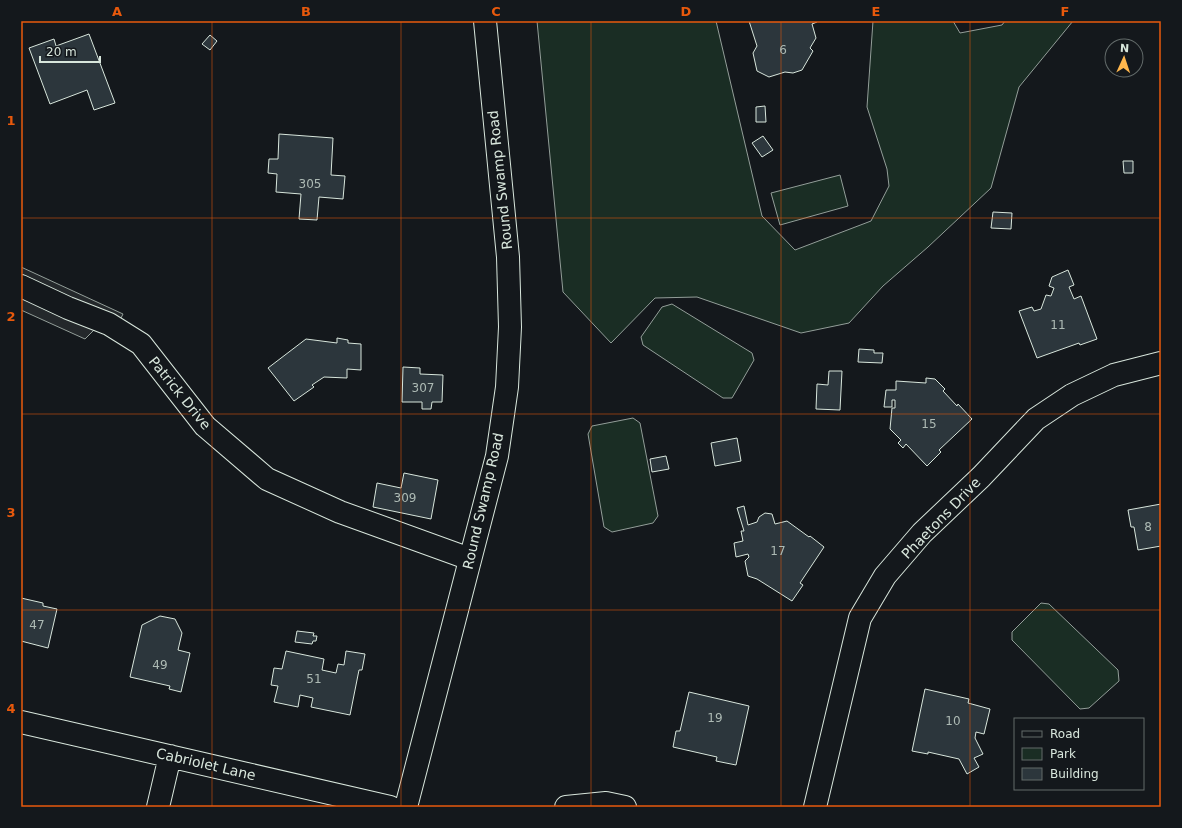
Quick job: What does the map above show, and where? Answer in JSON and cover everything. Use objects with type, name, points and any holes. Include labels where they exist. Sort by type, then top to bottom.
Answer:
[{"type":"street","name":"Round Swamp Road","points":[[406,807],[497,456],[507,387],[510,327],[508,257],[485,21]]},
{"type":"street","name":"Patrick Drive","points":[[21,286],[68,308],[109,324],[141,344],[205,426],[267,479],[340,512],[470,559]]},
{"type":"street","name":"Phaetons Drive","points":[[815,807],[860,618],[885,576],[922,533],[981,477],[1036,419],[1072,395],[1114,375],[1161,363]]},
{"type":"street","name":"Cabriolet Lane","points":[[21,722],[390,807]]},
{"type":"street","points":[[158,807],[170,756]]},
{"type":"street","points":[[566,807],[606,803],[625,807]]},
{"type":"green space","points":[[537,21],[716,21],[762,216],[795,250],[871,221],[889,186],[887,169],[867,107],[873,21],[953,21],[960,33],[1002,25],[1005,21],[1073,21],[1019,87],[991,188],[928,247],[883,286],[849,323],[801,333],[697,297],[655,298],[611,343],[563,292]]},
{"type":"green space","points":[[840,175],[848,206],[780,225],[771,193]]},
{"type":"green space","points":[[672,304],[752,353],[754,360],[732,398],[723,398],[643,345],[641,337],[662,307]]},
{"type":"green space","points":[[633,418],[640,423],[658,516],[653,523],[612,532],[604,527],[588,434],[592,426]]},
{"type":"green space","points":[[1041,603],[1049,604],[1118,670],[1119,681],[1089,708],[1080,709],[1012,640],[1012,632]]},
{"type":"shaded area","points":[[21,267],[123,314],[119,322],[21,277]]},
{"type":"shaded area","points":[[21,294],[96,328],[85,339],[21,310]]},
{"type":"building","points":[[749,21],[817,21],[812,24],[816,38],[810,48],[813,51],[802,70],[793,73],[785,72],[769,77],[757,71],[753,53],[757,46]]},
{"type":"building","points":[[89,34],[115,103],[94,110],[87,90],[50,104],[29,48],[54,39],[56,46]]},
{"type":"building","points":[[210,35],[217,41],[210,50],[202,44]]},
{"type":"building","points":[[765,106],[766,122],[756,122],[756,107]]},
{"type":"building","points":[[279,134],[333,138],[331,175],[345,176],[343,199],[319,197],[317,220],[299,219],[301,194],[276,192],[277,174],[268,173],[269,159],[278,159]]},
{"type":"building","points":[[763,136],[773,150],[762,157],[752,143]]},
{"type":"building","points":[[1123,161],[1133,161],[1133,173],[1124,173]]},
{"type":"building","points":[[993,212],[1012,213],[1011,229],[991,228]]},
{"type":"building","points":[[1068,270],[1074,285],[1069,287],[1074,299],[1081,296],[1097,339],[1080,345],[1079,343],[1037,358],[1019,311],[1032,307],[1034,311],[1041,309],[1046,295],[1051,296],[1054,288],[1049,286],[1052,277]]},
{"type":"building","points":[[337,338],[348,340],[348,343],[361,344],[361,370],[347,369],[347,378],[324,377],[312,385],[314,387],[294,401],[268,368],[306,339],[337,343]]},
{"type":"building","points":[[859,349],[874,350],[874,353],[883,353],[882,363],[858,362]]},
{"type":"building","points":[[403,367],[420,368],[420,374],[443,375],[442,402],[432,402],[431,409],[422,409],[422,402],[402,402]]},
{"type":"building","points":[[829,371],[842,371],[840,410],[816,409],[817,384],[828,385]]},
{"type":"building","points":[[926,378],[935,379],[945,389],[943,391],[972,419],[939,450],[941,452],[927,466],[906,444],[903,448],[898,443],[901,440],[890,429],[892,408],[895,408],[895,400],[892,400],[892,407],[884,407],[886,390],[896,390],[896,381],[926,383]]},
{"type":"building","points":[[737,438],[741,461],[715,466],[711,443]]},
{"type":"building","points":[[666,456],[669,469],[652,472],[650,459]]},
{"type":"building","points":[[404,473],[438,480],[431,519],[373,507],[377,483],[401,488]]},
{"type":"building","points":[[1161,504],[1161,546],[1138,550],[1134,527],[1131,527],[1128,510]]},
{"type":"building","points":[[744,506],[748,525],[757,522],[759,517],[765,513],[772,514],[775,524],[787,521],[824,547],[800,583],[803,585],[792,601],[757,579],[748,576],[745,561],[749,557],[748,554],[736,557],[734,543],[743,541],[741,531],[744,531],[737,508]]},
{"type":"building","points":[[21,598],[43,603],[43,606],[57,609],[48,648],[21,641]]},
{"type":"building","points":[[160,616],[175,619],[182,633],[178,650],[190,653],[181,692],[169,689],[170,686],[130,677],[142,625]]},
{"type":"building","points":[[297,631],[314,633],[313,636],[317,636],[316,641],[313,641],[312,644],[295,642]]},
{"type":"building","points":[[286,651],[324,659],[322,670],[336,673],[338,664],[344,665],[346,651],[365,654],[362,670],[359,670],[350,715],[311,707],[313,698],[300,695],[298,707],[274,702],[278,686],[271,685],[274,668],[282,669]]},
{"type":"building","points":[[925,689],[969,699],[968,703],[990,709],[984,734],[976,732],[975,738],[983,754],[974,758],[979,767],[967,774],[959,759],[928,752],[928,754],[912,751]]},
{"type":"building","points":[[689,692],[749,706],[736,765],[716,761],[717,757],[673,747],[676,731],[680,731]]}]
